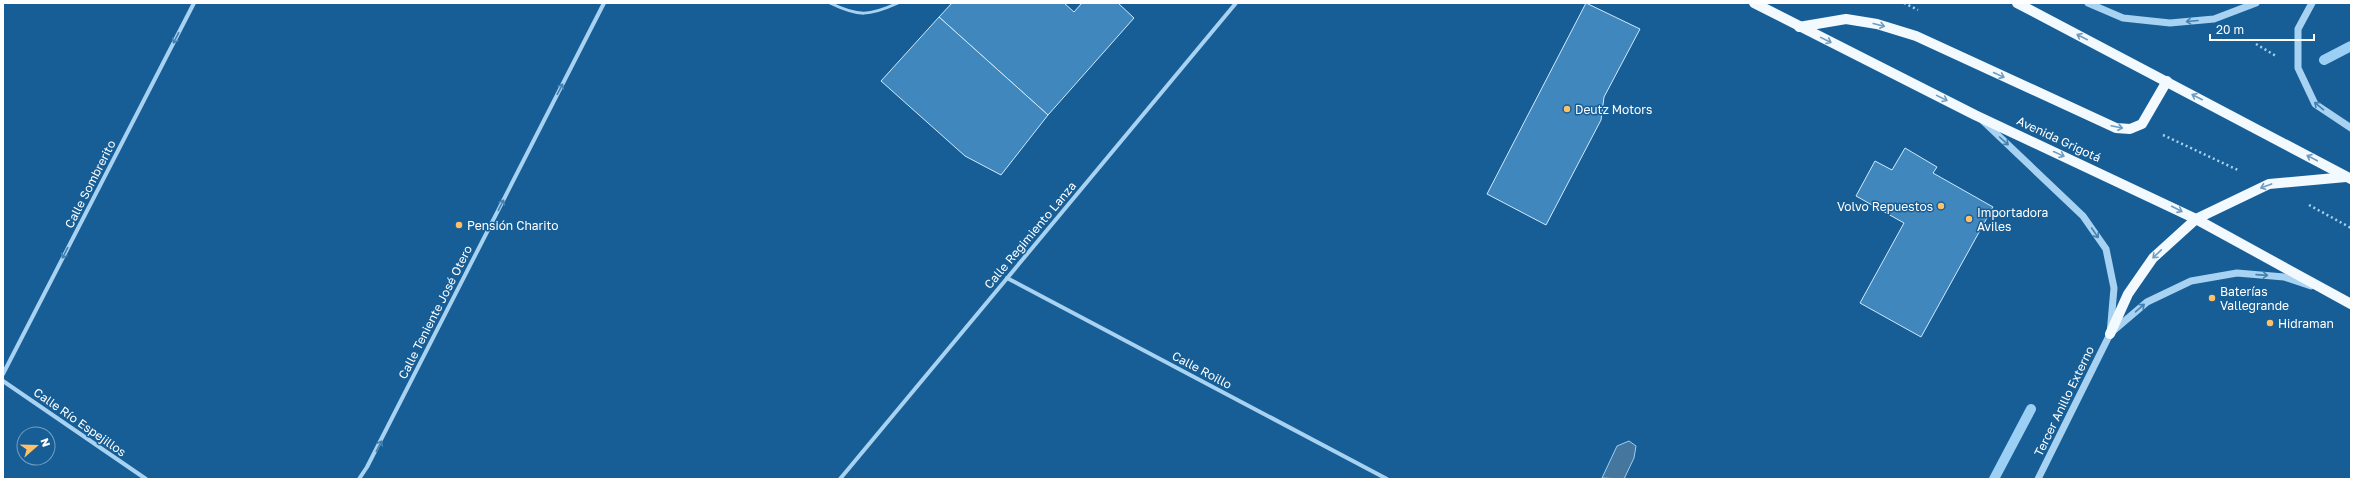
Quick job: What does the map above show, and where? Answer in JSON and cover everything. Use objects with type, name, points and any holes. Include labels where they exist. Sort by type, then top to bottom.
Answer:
[{"type":"main road","name":"Avenida Grigotá","points":[[1754,3],[1799,27],[1975,114],[2196,219],[2351,304]]},
{"type":"main road","points":[[2016,3],[2031,6],[2167,81],[2349,178]]},
{"type":"main road","points":[[1799,27],[1846,19],[1877,24],[1916,36],[2116,128],[2130,129],[2142,124],[2167,81]]},
{"type":"main road","points":[[2110,334],[2128,294],[2153,258],[2196,219],[2269,184],[2349,178]]},
{"type":"street","name":"Calle Sombrerito","points":[[3,374],[194,3]]},
{"type":"street","name":"Calle Teniente José Otero","points":[[359,479],[368,467],[604,3]]},
{"type":"street","name":"Calle Regimiento Lanza","points":[[840,479],[1236,3]]},
{"type":"street","points":[[2088,3],[2123,18],[2170,23],[2214,19],[2256,3]]},
{"type":"street","points":[[2312,3],[2298,29],[2298,68],[2315,104],[2351,128]]},
{"type":"street","name":"Tercer Anillo Externo","points":[[1975,114],[2083,216],[2106,249],[2114,288],[2110,334],[2038,479]]},
{"type":"street","name":"Tercer Anillo Externo","points":[[2110,334],[2147,302],[2191,281],[2237,273],[2284,277],[2328,292]]},
{"type":"street","name":"Calle Roillo","points":[[1007,278],[1387,479]]},
{"type":"street","name":"Calle Río Espejillos","points":[[3,381],[146,479]]},
{"type":"lane","points":[[830,3],[850,13],[877,12],[898,3]]},
{"type":"water","points":[[1629,441],[1636,446],[1634,458],[1624,479],[1602,478],[1617,446]]},
{"type":"building","points":[[952,3],[1064,3],[1074,12],[1082,3],[1118,3],[1134,18],[1048,115],[939,17]]},
{"type":"building","name":"Deutz Motors","points":[[1586,3],[1640,29],[1604,97],[1601,120],[1546,225],[1487,194]]},
{"type":"building","points":[[939,17],[1048,115],[1001,175],[965,156],[881,81]]},
{"type":"building","points":[[1905,148],[1937,167],[1933,173],[1993,207],[1921,337],[1860,303],[1904,223],[1856,196],[1875,161],[1892,170]]},
{"type":"waterway","points":[[2324,60],[2351,46]]},
{"type":"waterway","points":[[1994,479],[2031,409]]},
{"type":"place","name":"Deutz Motors","points":[[1567,109]]},
{"type":"place","name":"Volvo Repuestos","points":[[1941,206]]},
{"type":"place","name":"Importadora Aviles","points":[[1969,219]]},
{"type":"place","name":"Pensión Charito","points":[[459,225]]},
{"type":"place","name":"Baterías Vallegrande","points":[[2212,298]]},
{"type":"place","name":"Hidraman","points":[[2270,323]]}]
